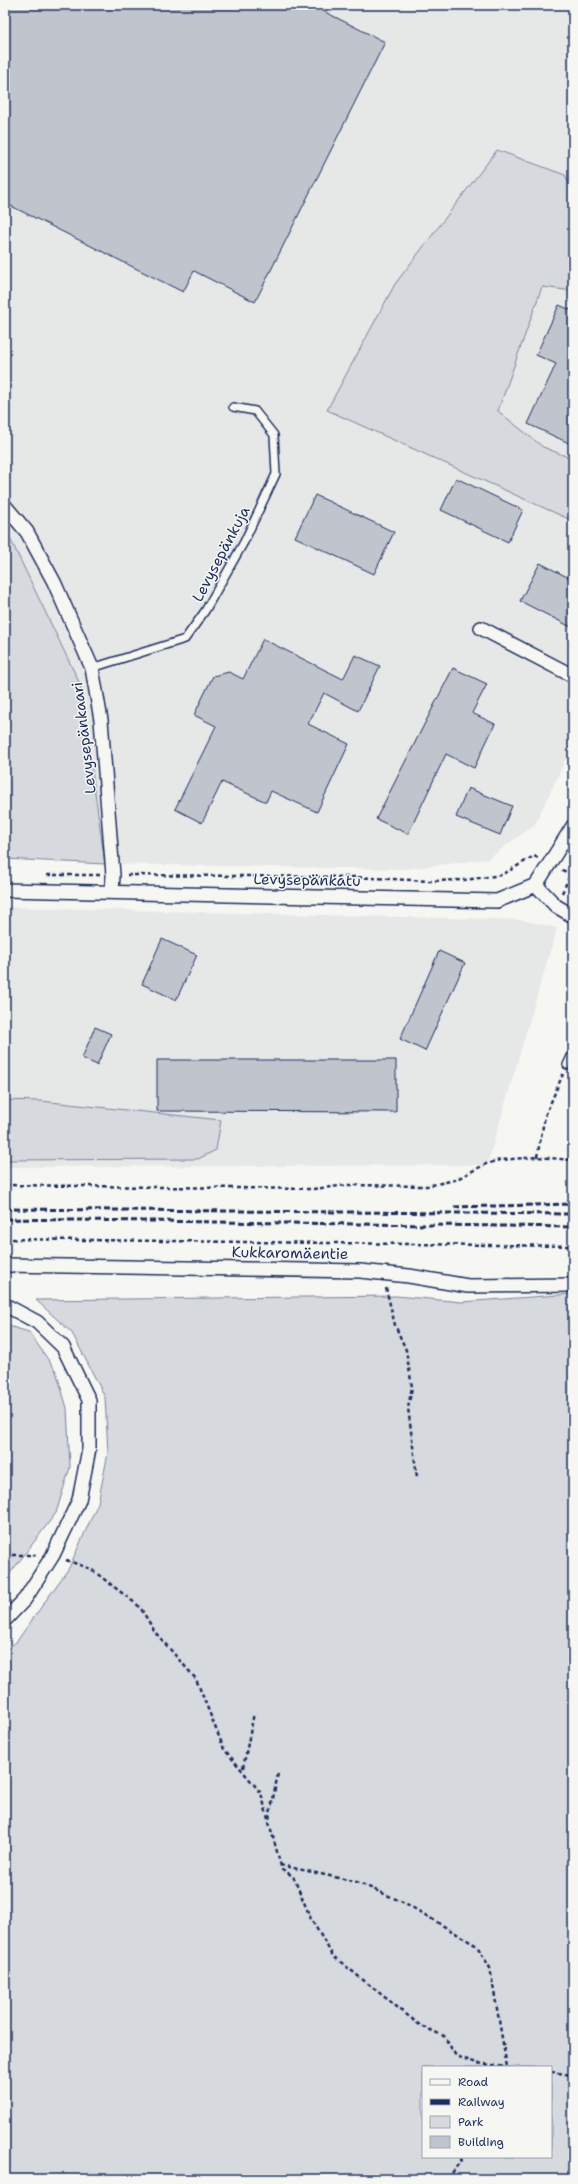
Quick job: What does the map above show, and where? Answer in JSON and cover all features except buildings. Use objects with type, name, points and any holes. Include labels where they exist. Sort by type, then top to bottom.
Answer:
[{"type":"street","name":"Levysepänkaari","points":[[5,506],[27,532],[54,582],[92,668],[101,720],[113,875],[112,892]]},
{"type":"street","points":[[481,628],[573,676]]},
{"type":"street","points":[[573,826],[550,866],[536,885],[556,906],[573,916]]},
{"type":"street","name":"Levysepänkatu","points":[[5,890],[497,901],[536,885]]},
{"type":"street","name":"Kukkaromäentie","points":[[5,1265],[216,1268],[380,1273],[468,1286],[573,1285]]},
{"type":"street","points":[[5,1305],[38,1322],[63,1347],[89,1400],[89,1450],[79,1500],[54,1555],[25,1599],[5,1620]]},
{"type":"lane","name":"Levysepänkuja","points":[[92,668],[185,639],[205,611],[244,542],[276,474],[274,435],[255,411],[232,407]]},
{"type":"lane","points":[[567,1065],[573,1052]]},
{"type":"path","points":[[44,875],[353,877],[429,881],[464,880],[502,875],[534,856],[550,866],[571,874]]},
{"type":"path","points":[[556,906],[573,869]]},
{"type":"path","points":[[537,1157],[545,1116],[567,1065]]},
{"type":"path","points":[[5,1185],[313,1189],[348,1185],[427,1186],[454,1180],[486,1164],[500,1160],[537,1157],[573,1160]]},
{"type":"path","points":[[5,1239],[573,1246]]},
{"type":"path","points":[[380,1273],[390,1299],[395,1325],[406,1350],[412,1388],[408,1408],[417,1477]]},
{"type":"path","points":[[5,1555],[54,1555],[91,1568],[140,1607],[155,1632],[196,1679],[224,1749],[243,1769],[261,1793],[282,1870],[293,1876],[311,1920],[333,1956],[421,2026],[444,2036],[456,2056],[477,2063],[499,2066]]},
{"type":"path","points":[[243,1769],[254,1713]]},
{"type":"path","points":[[269,1819],[278,1773]]},
{"type":"path","points":[[280,1865],[357,1882],[405,1903],[477,1946],[490,1968],[501,2024],[506,2066]]},
{"type":"path","points":[[552,2072],[573,2075]]},
{"type":"path","points":[[448,2179],[462,2158]]},
{"type":"shaded area","points":[[5,5],[573,5],[573,744],[535,824],[488,859],[404,869],[105,864],[80,684],[5,528]]},
{"type":"shaded area","points":[[5,907],[522,920],[557,928],[487,1165],[5,1167]]},
{"type":"green space","points":[[497,150],[565,175],[573,192],[573,291],[542,287],[498,411],[543,447],[573,459],[573,521],[327,410],[395,284]]},
{"type":"green space","points":[[5,528],[80,684],[105,864],[5,859]]},
{"type":"green space","points":[[5,1100],[41,1101],[221,1120],[216,1150],[198,1159],[5,1160]]},
{"type":"green space","points":[[573,1294],[573,2179],[5,2179],[5,1651],[17,1641],[69,1568],[98,1503],[108,1453],[105,1397],[72,1333],[36,1300],[396,1296],[462,1302]]},
{"type":"green space","points":[[5,1325],[29,1332],[56,1371],[67,1408],[70,1467],[56,1513],[5,1580]]},
{"type":"railway","points":[[454,1207],[573,1204]]},
{"type":"railway","points":[[5,1209],[573,1214]]},
{"type":"railway","points":[[5,1219],[573,1227]]}]
